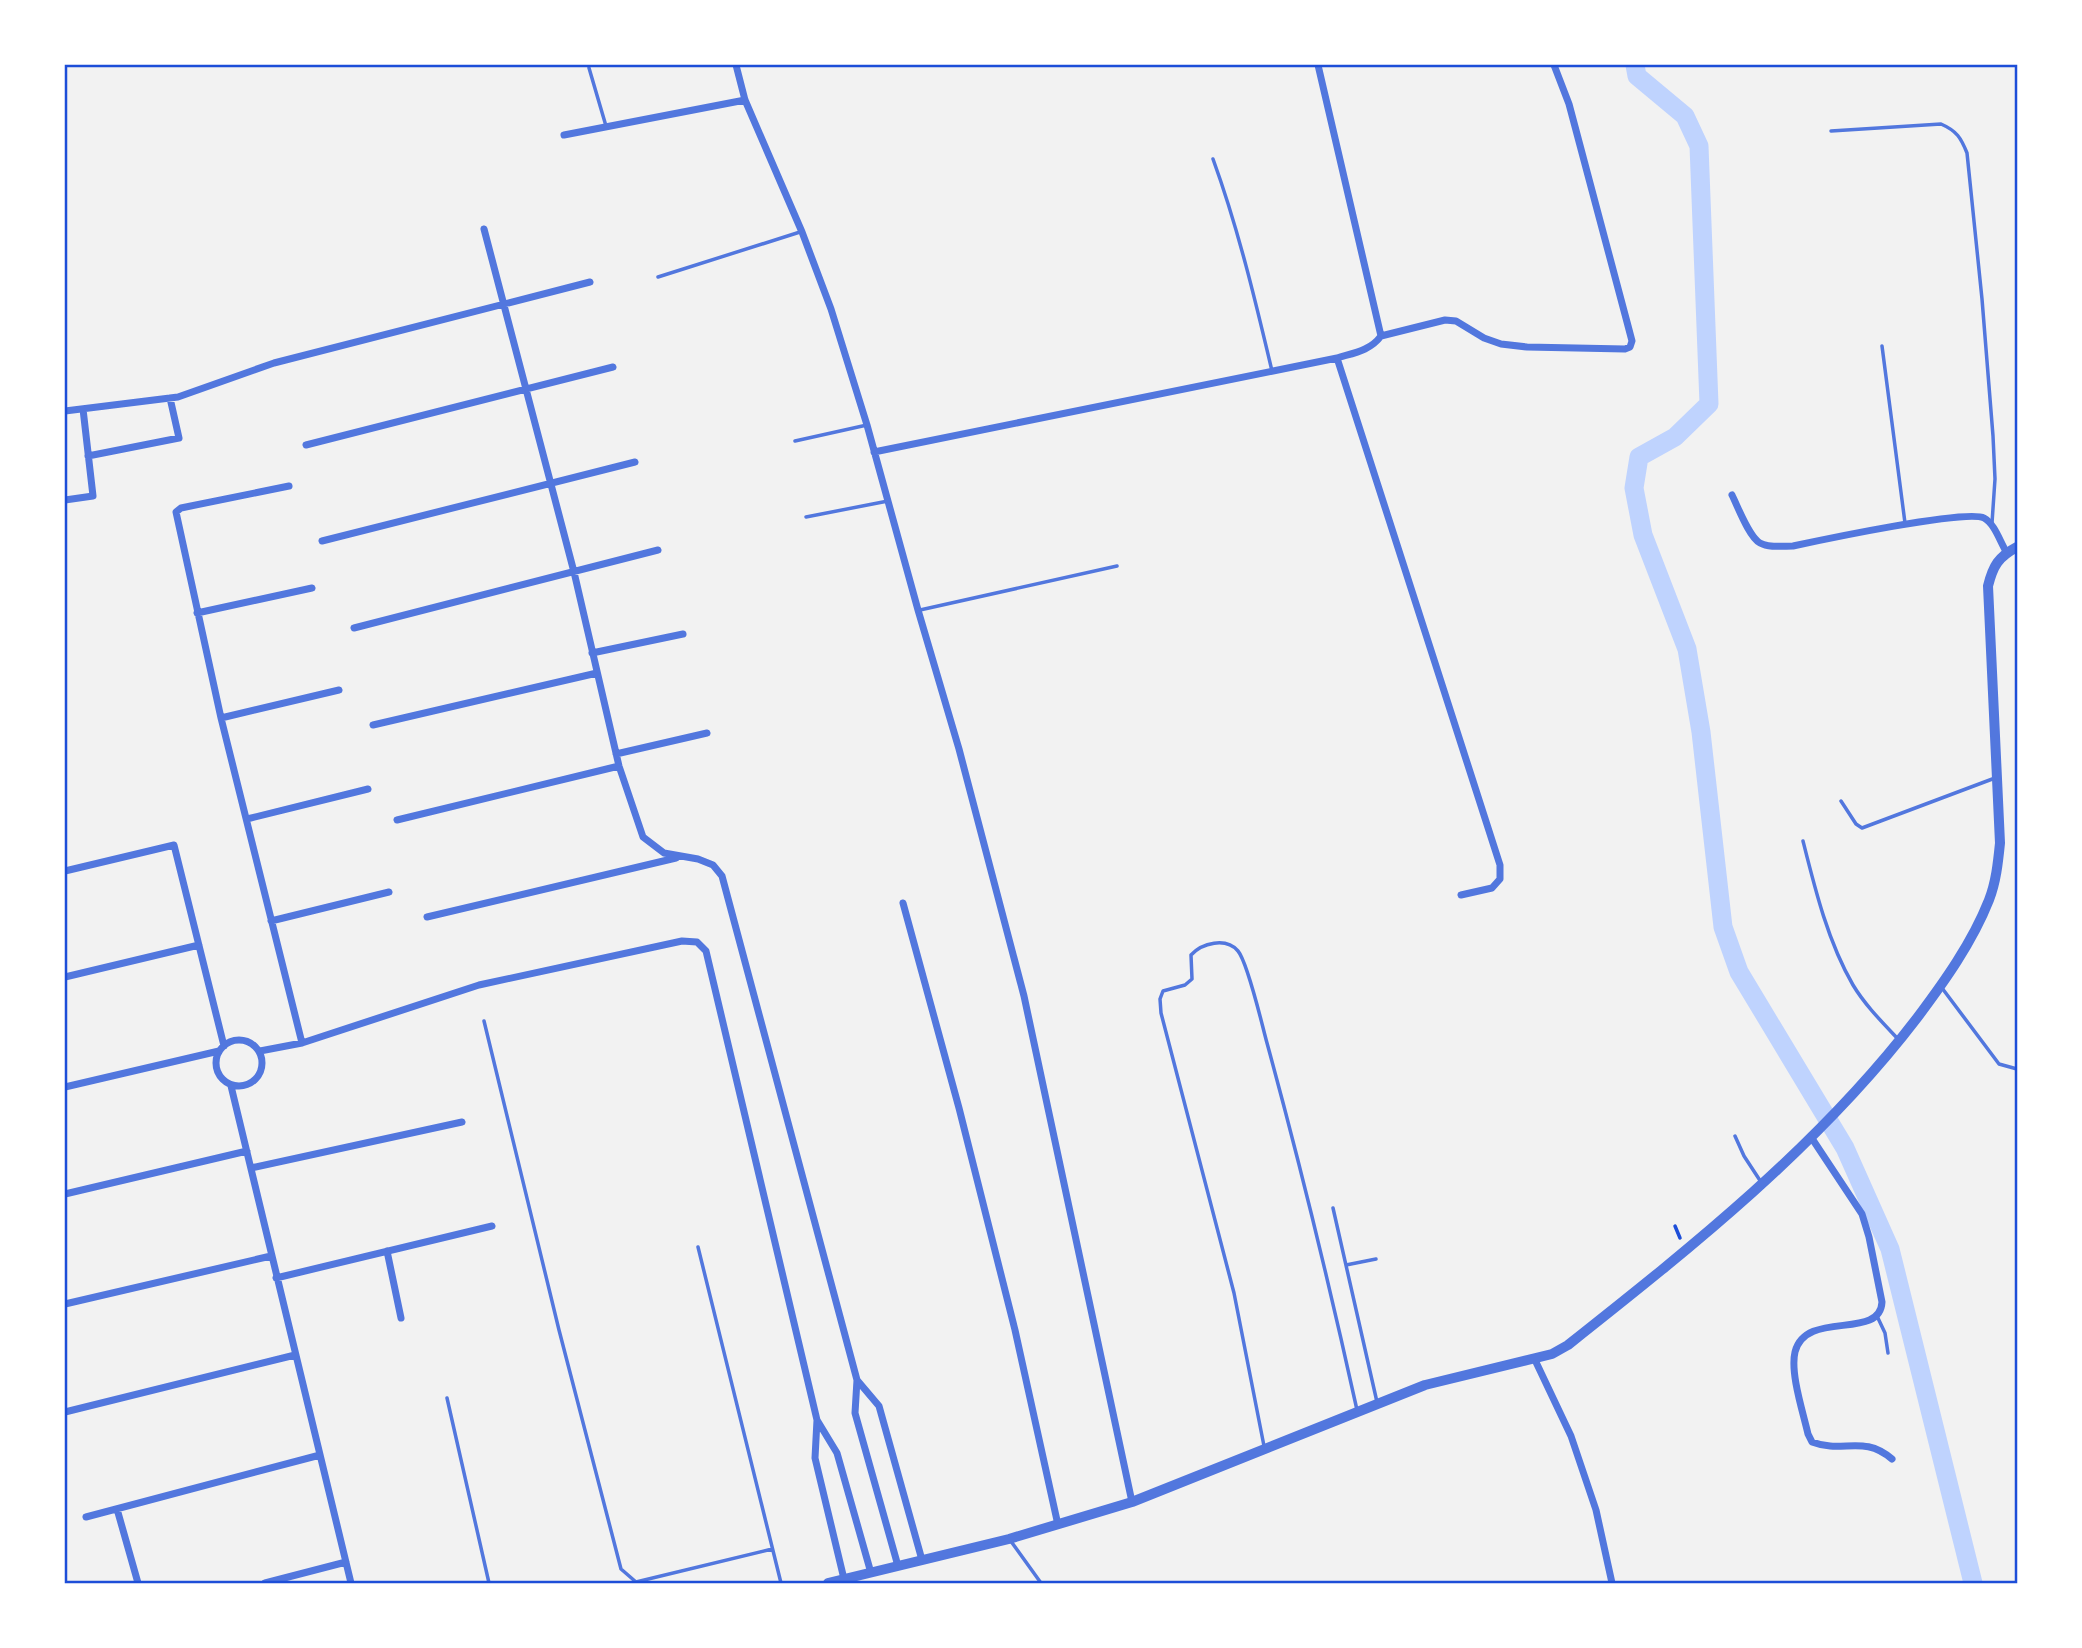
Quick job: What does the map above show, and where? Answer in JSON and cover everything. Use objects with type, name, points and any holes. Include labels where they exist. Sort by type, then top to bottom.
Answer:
[{"type":"street","points":[[736,65],[745,100],[802,232],[831,309],[867,425],[959,749],[1024,996],[1132,1502]]},
{"type":"street","points":[[1318,65],[1381,337]]},
{"type":"street","points":[[874,452],[1337,358],[1368,349],[1381,337],[1446,320],[1456,321],[1484,338],[1501,344],[1527,347],[1630,347],[1632,341],[1569,104],[1554,65]]},
{"type":"street","points":[[564,135],[745,100]]},
{"type":"street","points":[[484,229],[574,572],[619,766],[643,837],[664,853],[698,859],[713,865],[722,876],[857,1380],[855,1413],[898,1566]]},
{"type":"street","points":[[65,411],[178,397],[274,363],[590,282]]},
{"type":"street","points":[[1337,358],[1500,865],[1500,878],[1492,888],[1461,895]]},
{"type":"street","points":[[306,445],[612,367]]},
{"type":"street","points":[[88,456],[179,438],[170,398]]},
{"type":"street","points":[[65,500],[93,496],[83,409]]},
{"type":"street","points":[[322,541],[635,462]]},
{"type":"street","points":[[289,486],[181,508],[176,512],[221,718],[302,1042]]},
{"type":"street","points":[[1732,495],[1753,536],[1760,544],[1793,546],[1933,520],[1981,516],[1992,523],[2007,553]]},
{"type":"street","points":[[828,1583],[1009,1539],[1132,1502],[1426,1385],[1552,1354],[1569,1345],[1685,1253],[1848,1101],[1900,1041],[1941,987],[1975,930],[1989,899],[1997,871],[2000,816],[1988,586],[1992,568],[2017,547]]},
{"type":"street","points":[[354,628],[658,550]]},
{"type":"street","points":[[197,613],[312,588]]},
{"type":"street","points":[[592,653],[683,634]]},
{"type":"street","points":[[373,724],[597,673]]},
{"type":"street","points":[[221,718],[338,690]]},
{"type":"street","points":[[617,754],[707,733]]},
{"type":"street","points":[[397,820],[619,766]]},
{"type":"street","points":[[247,819],[368,789]]},
{"type":"street","points":[[65,871],[174,845],[222,1049]]},
{"type":"street","points":[[426,917],[680,857]]},
{"type":"street","points":[[271,920],[389,892]]},
{"type":"street","points":[[903,903],[1002,1278],[1058,1525]]},
{"type":"street","points":[[260,1051],[302,1042],[479,985],[682,941],[697,942],[706,951],[817,1420],[815,1458],[844,1579]]},
{"type":"street","points":[[65,977],[199,944]]},
{"type":"street","points":[[231,1086],[247,1084],[259,1074],[262,1059],[255,1045],[240,1040],[232,1041],[222,1049],[216,1059],[216,1067],[231,1086],[351,1583]]},
{"type":"street","points":[[65,1087],[222,1049]]},
{"type":"street","points":[[251,1168],[462,1122]]},
{"type":"street","points":[[1815,1133],[1862,1214],[1869,1237],[1882,1309],[1868,1321],[1816,1329],[1809,1333],[1796,1349],[1796,1377],[1808,1434],[1812,1442],[1822,1446],[1873,1447],[1892,1459]]},
{"type":"street","points":[[65,1194],[247,1151]]},
{"type":"street","points":[[276,1278],[492,1226]]},
{"type":"street","points":[[387,1251],[401,1318]]},
{"type":"street","points":[[65,1304],[271,1256]]},
{"type":"street","points":[[65,1412],[295,1355]]},
{"type":"street","points":[[1535,1360],[1575,1448],[1596,1510],[1612,1583]]},
{"type":"street","points":[[857,1380],[879,1406],[922,1559]]},
{"type":"street","points":[[817,1420],[837,1452],[870,1573]]},
{"type":"street","points":[[86,1517],[320,1455]]},
{"type":"street","points":[[117,1509],[138,1583]]},
{"type":"street","points":[[265,1583],[346,1562]]},
{"type":"lane","points":[[589,68],[606,126]]},
{"type":"lane","points":[[1831,131],[1941,124],[1961,137],[1968,153],[1995,479],[1992,523]]},
{"type":"lane","points":[[1213,159],[1229,202],[1272,371]]},
{"type":"lane","points":[[658,276],[802,232]]},
{"type":"lane","points":[[1882,346],[1905,525]]},
{"type":"lane","points":[[795,441],[867,425]]},
{"type":"lane","points":[[806,517],[888,501]]},
{"type":"lane","points":[[918,610],[1117,566]]},
{"type":"lane","points":[[1841,801],[1856,824],[1862,828],[1997,778]]},
{"type":"lane","points":[[1803,841],[1837,952],[1867,1005],[1900,1041]]},
{"type":"lane","points":[[1264,1449],[1234,1293],[1161,1013],[1160,999],[1163,990],[1185,985],[1192,979],[1191,955],[1197,948],[1215,943],[1231,946],[1240,952],[1301,1169],[1358,1412]]},
{"type":"lane","points":[[1941,987],[1999,1064],[2017,1069]]},
{"type":"lane","points":[[484,1021],[562,1343],[621,1569],[636,1582],[772,1549]]},
{"type":"lane","points":[[1735,1136],[1762,1184]]},
{"type":"lane","points":[[1333,1208],[1377,1404]]},
{"type":"lane","points":[[698,1247],[781,1583]]},
{"type":"lane","points":[[1346,1265],[1376,1259]]},
{"type":"lane","points":[[1877,1316],[1885,1333],[1888,1353]]},
{"type":"lane","points":[[447,1398],[489,1583]]},
{"type":"lane","points":[[1009,1539],[1041,1583]]},
{"type":"waterway","points":[[1635,65],[1637,76],[1685,116],[1699,146],[1709,404],[1675,437],[1639,457],[1634,488],[1643,535],[1687,649],[1701,732],[1723,927],[1739,972],[1845,1148],[1890,1249],[1973,1583]]}]
